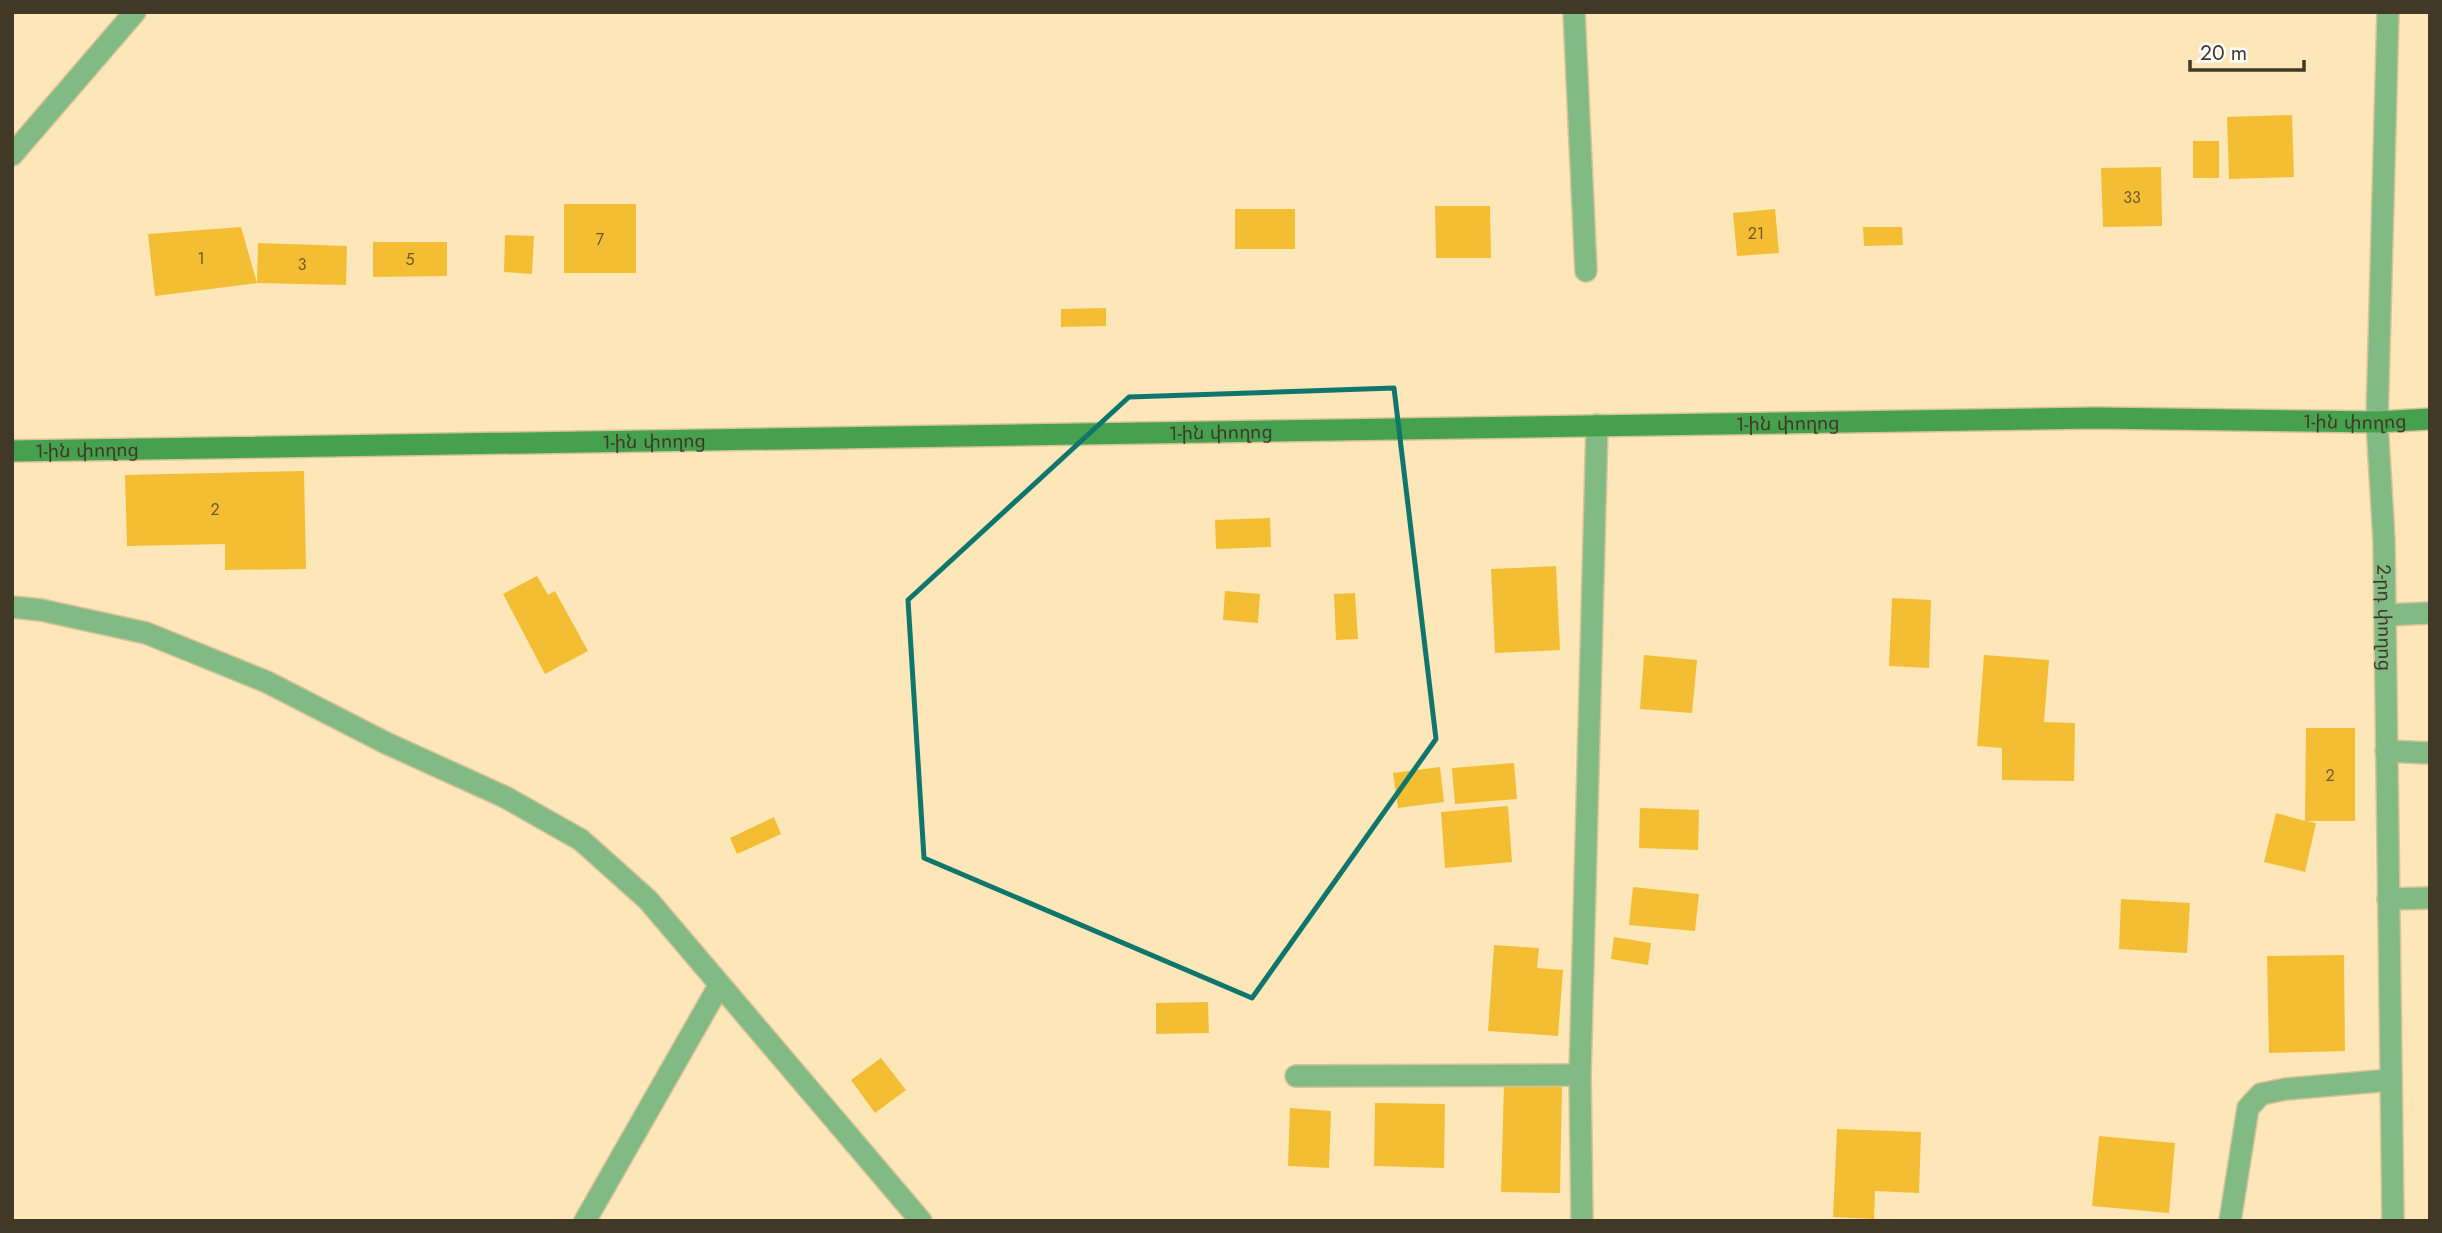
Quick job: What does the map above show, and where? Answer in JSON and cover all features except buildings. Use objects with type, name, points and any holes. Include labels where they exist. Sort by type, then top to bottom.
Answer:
[{"type":"main road","name":"1-ին փողոց","points":[[12,451],[2096,418],[2377,422],[2430,419]]},
{"type":"street","points":[[12,155],[135,12]]},
{"type":"street","points":[[1574,12],[1586,271]]},
{"type":"street","name":"2-րդ փողոց","points":[[2388,12],[2377,422],[2385,615],[2393,1221]]},
{"type":"street","points":[[1582,1221],[1580,1075],[1597,425]]},
{"type":"street","points":[[12,607],[41,610],[146,633],[267,682],[386,743],[505,797],[582,839],[648,900],[921,1221]]},
{"type":"street","points":[[2385,615],[2430,612]]},
{"type":"street","points":[[2386,751],[2430,753]]},
{"type":"street","points":[[2388,899],[2430,898]]},
{"type":"street","points":[[585,1221],[719,986]]},
{"type":"street","points":[[1296,1076],[1580,1075]]},
{"type":"street","points":[[2230,1221],[2248,1108],[2261,1094],[2286,1089],[2391,1080]]},
{"type":"highlighted area","points":[[1394,388],[1436,739],[1252,998],[924,858],[908,600],[1129,397]]}]
